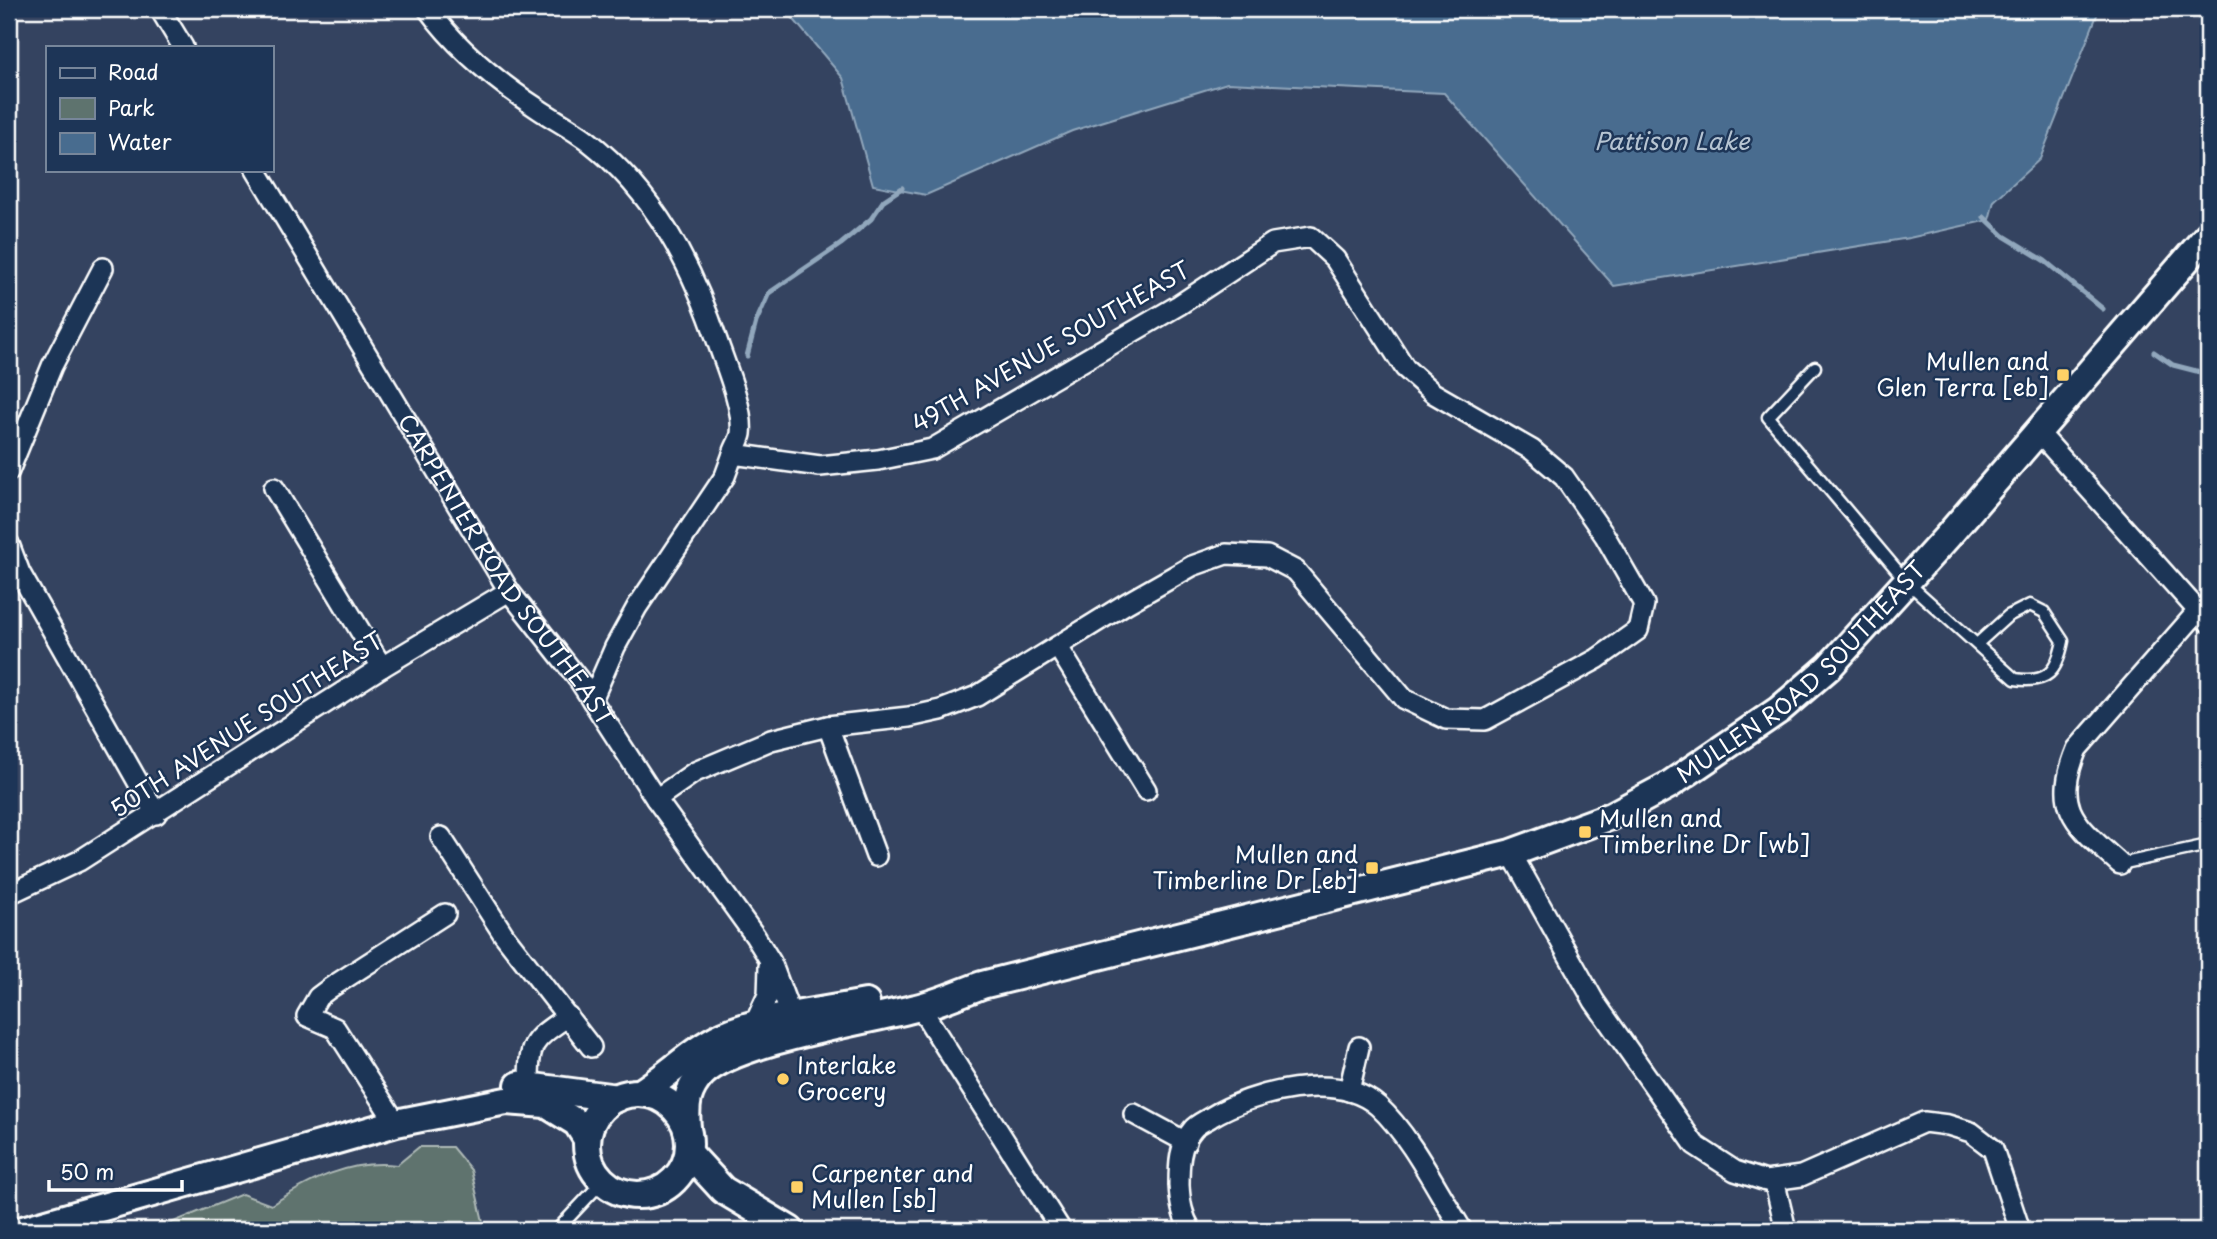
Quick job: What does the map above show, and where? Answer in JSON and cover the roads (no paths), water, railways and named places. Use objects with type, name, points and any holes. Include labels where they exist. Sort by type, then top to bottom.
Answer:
[{"type":"street","points":[[160,9],[182,46]]},
{"type":"street","points":[[428,9],[466,52],[498,80],[586,139],[633,180],[656,209],[677,244],[707,314],[734,390],[741,433],[724,476],[637,607],[615,647],[592,700]]},
{"type":"street","name":"CARPENTER ROAD SOUTHEAST","points":[[257,172],[509,591],[592,700],[656,799],[771,962],[792,1018]]},
{"type":"street","name":"MULLEN ROAD SOUTHEAST","points":[[688,1140],[685,1105],[690,1090],[703,1073],[741,1050],[920,1007],[982,985],[1511,853],[1611,816],[1669,785],[1779,710],[1829,667],[2039,433],[2208,235]]},
{"type":"street","name":"49TH AVENUE SOUTHEAST","points":[[733,454],[820,466],[878,460],[932,449],[1179,305],[1273,243],[1311,237],[1335,258],[1405,368],[1433,393],[1532,450],[1564,477],[1617,554],[1644,604],[1638,630],[1597,659],[1485,720],[1446,719],[1404,699],[1296,571],[1267,556],[1226,554],[1192,566],[1058,647]]},
{"type":"street","points":[[9,471],[52,366],[103,268]]},
{"type":"street","points":[[2039,433],[2203,617],[2077,749],[2067,773],[2067,803],[2074,817],[2084,831],[2120,863]]},
{"type":"street","points":[[274,488],[382,667]]},
{"type":"street","points":[[9,544],[20,573],[156,814]]},
{"type":"street","name":"50TH AVENUE SOUTHEAST","points":[[9,894],[79,861],[382,667],[509,591]]},
{"type":"street","points":[[656,799],[695,772],[771,740],[828,726],[909,717],[941,710],[977,696],[1058,647],[1146,790]]},
{"type":"street","points":[[828,726],[876,856]]},
{"type":"street","points":[[441,837],[504,935],[591,1046]]},
{"type":"street","points":[[1511,853],[1594,1001],[1695,1145],[1735,1171],[1766,1181],[1801,1176],[1924,1122],[1948,1125],[1971,1132],[1993,1149],[2020,1230]]},
{"type":"street","points":[[399,1122],[335,1028],[307,1016],[318,997],[330,988],[445,914]]},
{"type":"street","points":[[754,1025],[768,995],[767,973],[771,962]]},
{"type":"street","name":"MULLEN ROAD SOUTHEAST","points":[[628,1095],[669,1075],[706,1045],[754,1025],[929,990],[982,985]]},
{"type":"street","points":[[920,1007],[1061,1230]]},
{"type":"street","points":[[528,1085],[528,1057],[539,1036],[568,1016]]},
{"type":"street","points":[[741,1050],[785,1027],[792,1018]]},
{"type":"street","points":[[1349,1091],[1359,1047]]},
{"type":"street","points":[[399,1122],[437,1102],[502,1085],[658,1097],[673,1106],[704,1172],[743,1203],[790,1230]]},
{"type":"street","points":[[1191,1230],[1182,1217],[1179,1155],[1193,1128],[1216,1114],[1263,1094],[1304,1088],[1349,1091],[1377,1105],[1400,1132],[1462,1230]]},
{"type":"street","points":[[587,1139],[597,1115],[628,1095]]},
{"type":"street","points":[[23,1230],[399,1122],[506,1101],[532,1101],[559,1111],[577,1124],[587,1139],[589,1157],[603,1181],[627,1194],[645,1195],[662,1189],[691,1190],[743,1203]]},
{"type":"street","points":[[1134,1114],[1186,1142]]},
{"type":"street","points":[[662,1189],[678,1175],[688,1140]]},
{"type":"street","points":[[1774,1180],[1786,1230]]},
{"type":"lane","points":[[1815,367],[1768,417],[1907,582],[2015,679],[2033,682],[2049,675],[2060,655],[2063,641],[2044,612],[2030,605],[2008,616],[1977,644]]},
{"type":"lane","points":[[2120,863],[2208,845]]},
{"type":"lane","points":[[557,1230],[603,1181]]},
{"type":"water","name":"Pattison Lake","points":[[785,9],[2097,9],[2097,15],[2040,159],[1994,201],[1989,220],[1909,238],[1614,286],[1444,93],[1227,83],[1072,131],[926,195],[873,185],[843,78]]},
{"type":"waterway","points":[[747,356],[756,322],[769,293],[841,244],[871,219],[884,200],[902,188]]},
{"type":"waterway","points":[[1984,217],[2004,236],[2045,261],[2103,309]]},
{"type":"waterway","points":[[2154,352],[2173,365],[2208,374]]},
{"type":"place","name":"Mullen and Glen Terra [eb]","points":[[2063,375]]},
{"type":"place","name":"Mullen and Timberline Dr [wb]","points":[[1585,832]]},
{"type":"place","name":"Mullen and Timberline Dr [eb]","points":[[1372,868]]},
{"type":"place","name":"Interlake Grocery","points":[[783,1079]]},
{"type":"place","name":"Carpenter and Mullen [sb]","points":[[797,1187]]}]
